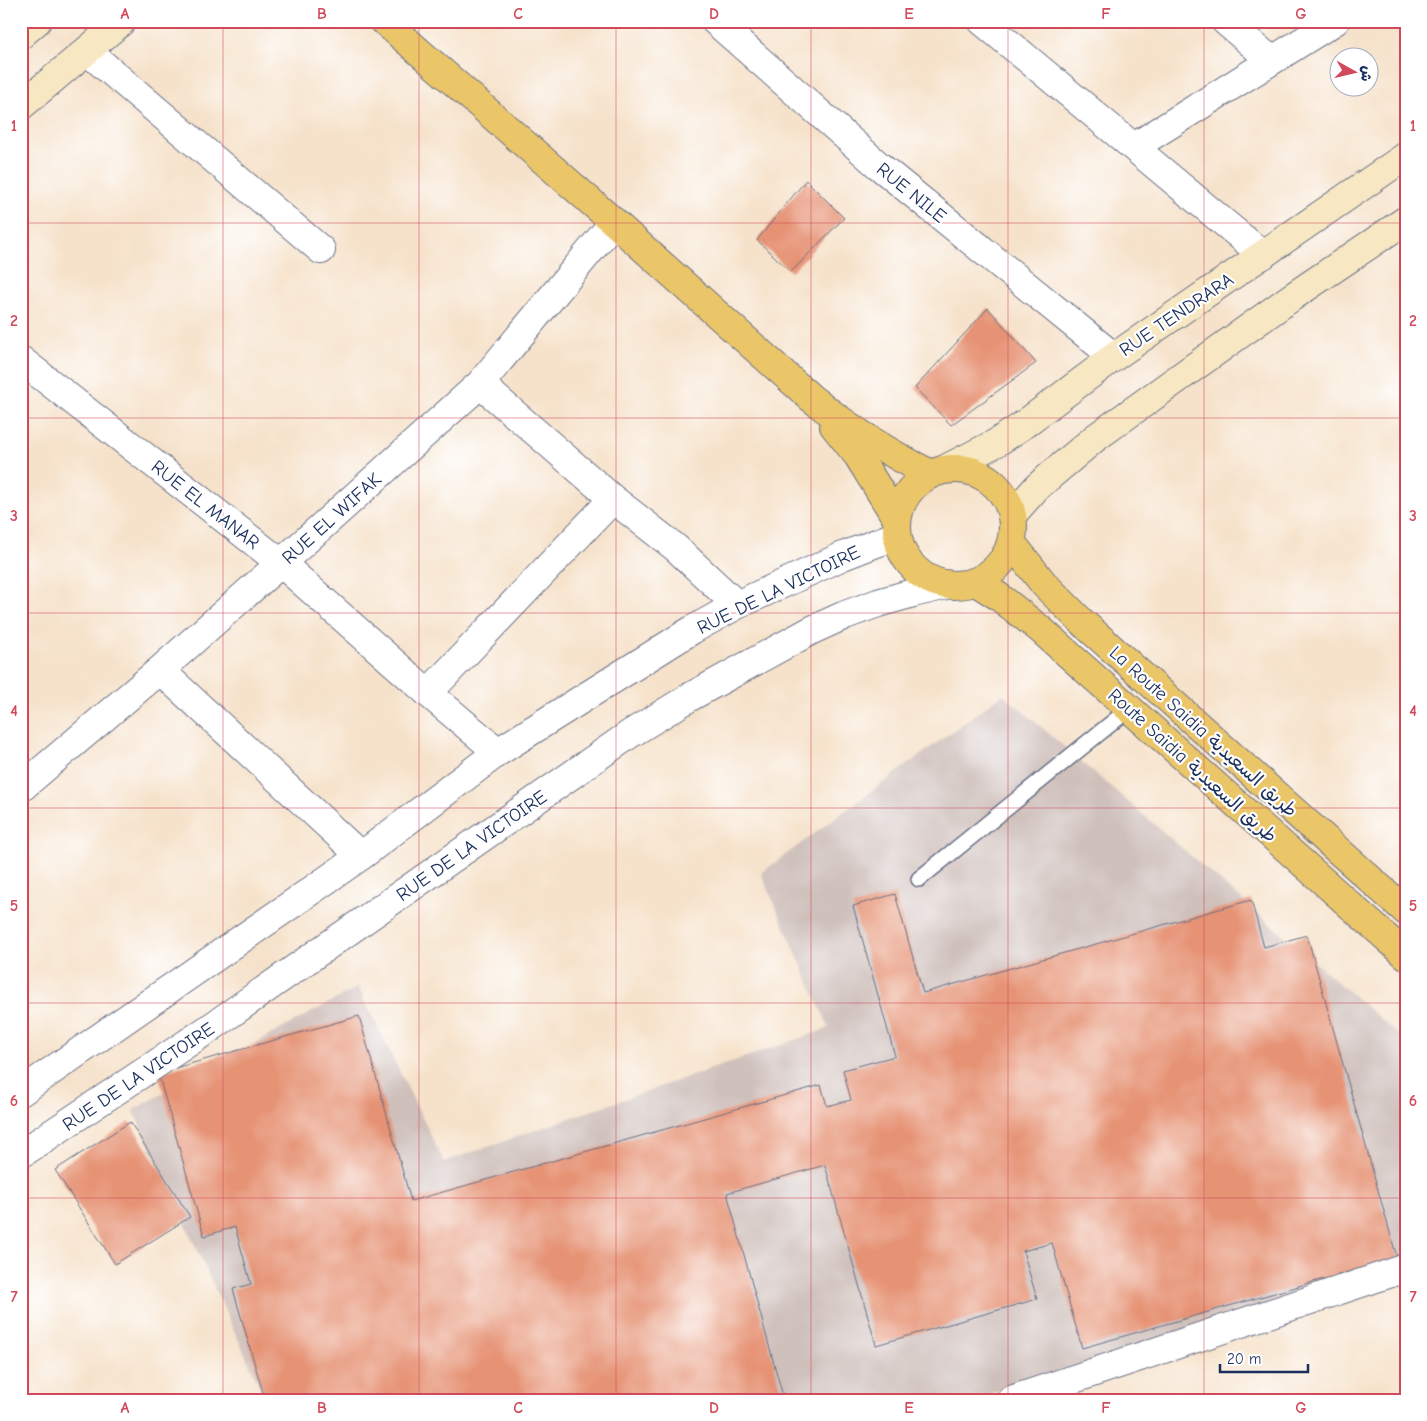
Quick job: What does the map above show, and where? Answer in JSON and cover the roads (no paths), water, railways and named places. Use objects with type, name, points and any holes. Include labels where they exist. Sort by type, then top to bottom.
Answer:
[{"type":"highway","points":[[384,21],[614,222],[811,398],[868,440],[899,458],[938,472]]},
{"type":"highway","points":[[811,398],[858,456],[897,527],[902,553],[914,569],[929,580],[947,586],[962,586],[976,582],[992,573],[1004,559],[1011,542],[1013,528],[1012,515],[1005,497],[993,483],[978,473],[960,469],[938,472],[918,482],[908,492],[901,505],[897,527]]},
{"type":"highway","name":"La Route Saidia طريق السعيدية","points":[[1011,542],[1038,577],[1062,603],[1406,911]]},
{"type":"highway","name":"Route Saïdia طريق السعيدية","points":[[976,582],[1040,628],[1406,955]]},
{"type":"highway","points":[[1129,709],[1154,686]]},
{"type":"street","points":[[21,35],[37,21]]},
{"type":"street","points":[[21,106],[122,21]]},
{"type":"street","name":"RUE NILE","points":[[715,21],[878,165],[1114,357]]},
{"type":"street","points":[[982,21],[1263,255]]},
{"type":"street","points":[[1225,21],[1271,60]]},
{"type":"street","points":[[1134,147],[1335,21]]},
{"type":"street","points":[[87,51],[321,250]]},
{"type":"street","name":"RUE TENDRARA","points":[[938,472],[996,443],[1019,428],[1114,357],[1406,156]]},
{"type":"street","points":[[1012,515],[1038,487],[1094,438],[1292,297],[1406,220]]},
{"type":"street","name":"RUE EL WIFAK","points":[[21,788],[282,563],[480,384],[614,222]]},
{"type":"street","name":"RUE EL MANAR","points":[[21,360],[282,563],[428,693],[498,752]]},
{"type":"street","points":[[480,384],[613,499],[676,548],[737,605]]},
{"type":"street","points":[[428,693],[613,499]]},
{"type":"street","name":"RUE DE LA VICTOIRE","points":[[21,1092],[361,856],[498,752],[647,658],[737,605],[834,560],[897,527]]},
{"type":"street","name":"RUE DE LA VICTOIRE","points":[[21,1154],[212,1026],[630,734],[690,697],[781,646],[845,615],[913,593],[947,586]]},
{"type":"street","points":[[160,670],[361,856]]},
{"type":"street","points":[[1011,1400],[1406,1268]]},
{"type":"lane","points":[[920,879],[1129,709]]}]
